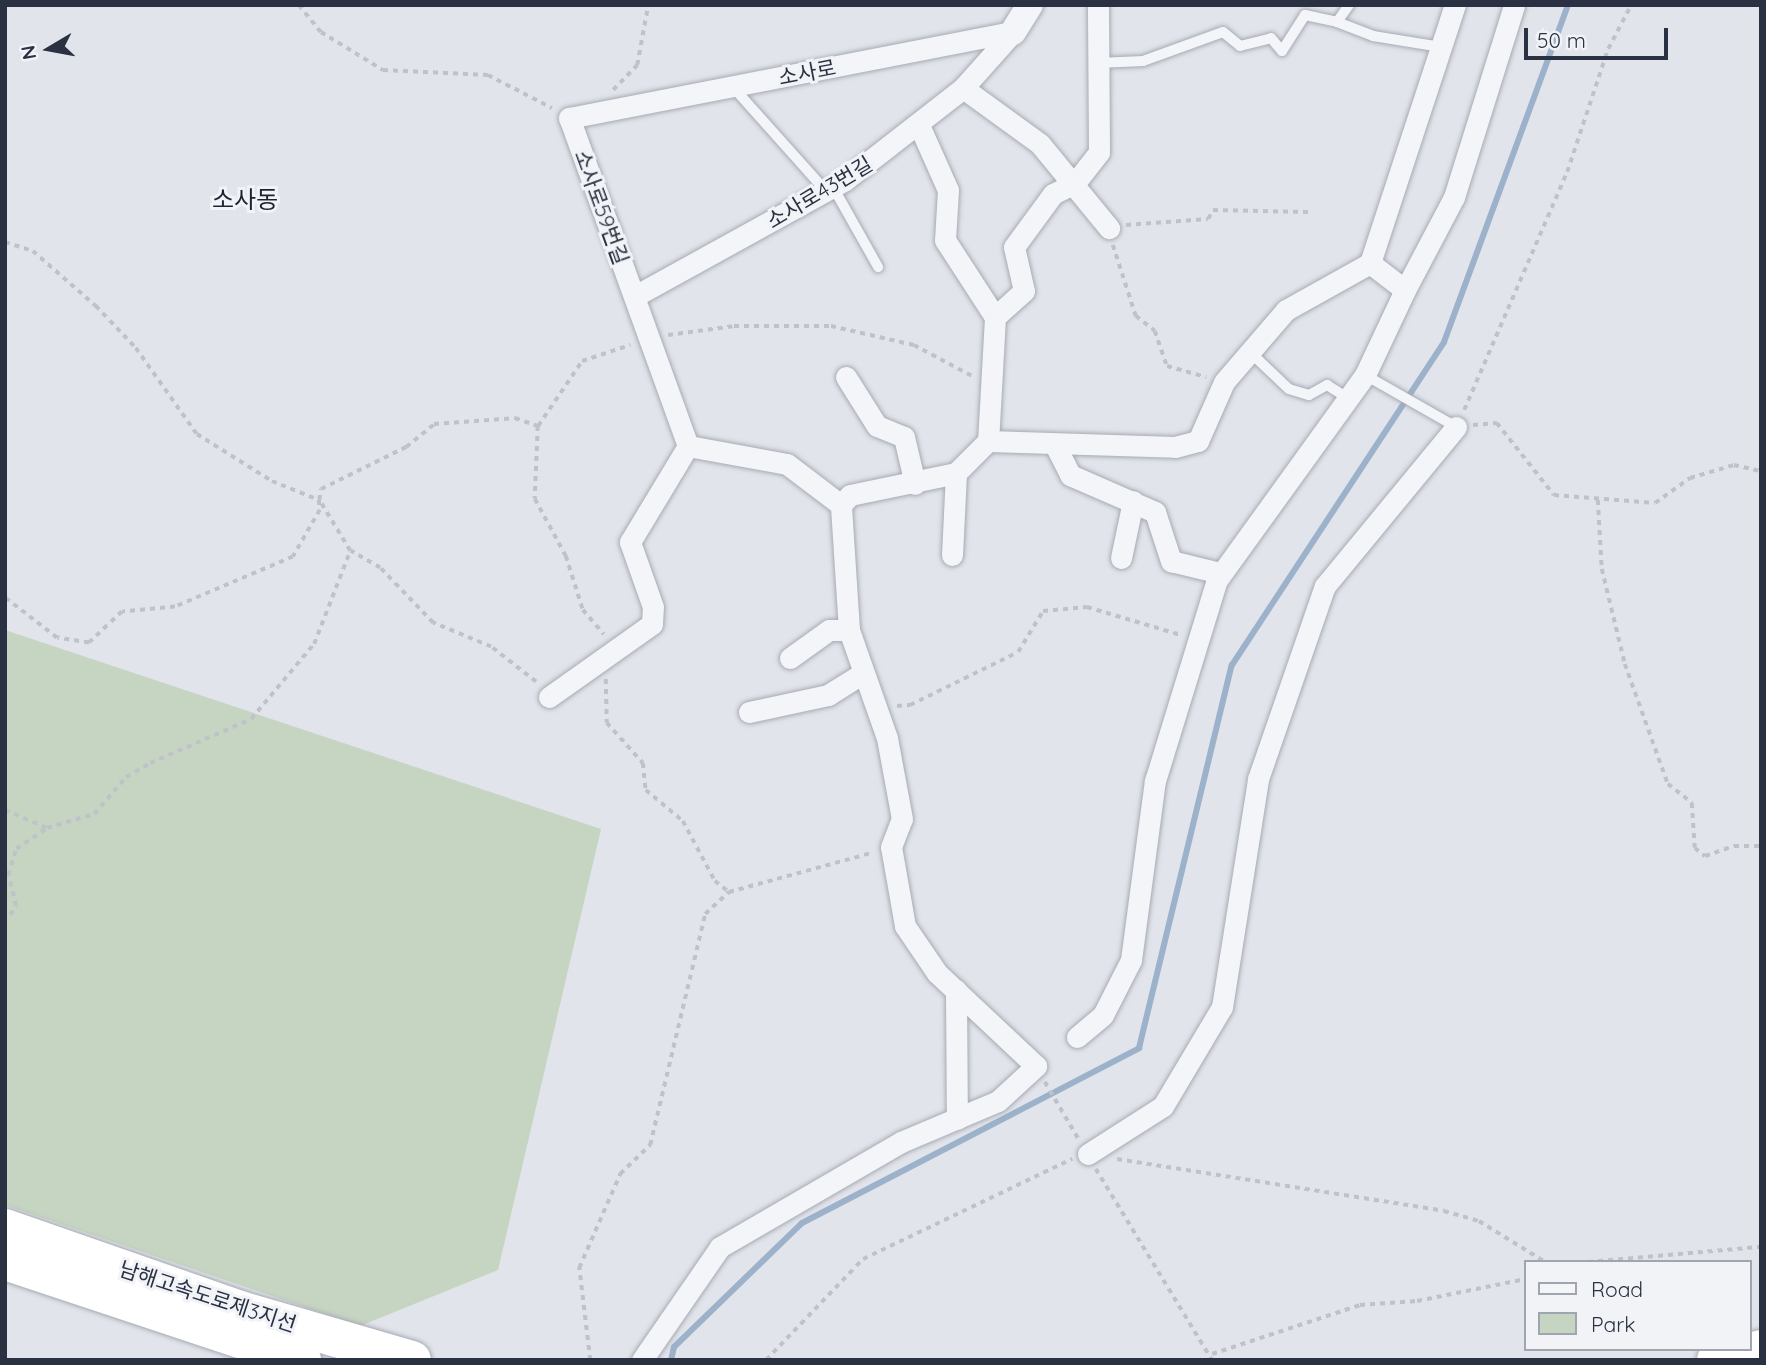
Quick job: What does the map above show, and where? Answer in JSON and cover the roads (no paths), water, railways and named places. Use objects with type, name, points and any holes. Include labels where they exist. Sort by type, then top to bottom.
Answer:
[{"type":"highway","name":"남해고속도로제3지선","points":[[5,1228],[240,1310],[412,1360]]},
{"type":"highway","name":"남해고속도로제3지선","points":[[5,1261],[302,1360]]},
{"type":"highway","points":[[1716,1360],[1761,1349]]},
{"type":"street","points":[[1013,32],[1030,5]]},
{"type":"street","points":[[995,317],[1024,292],[1014,247],[1053,194],[1075,183],[1099,152],[1098,5]]},
{"type":"street","points":[[988,440],[1055,446],[1187,447],[1198,441],[1224,382],[1251,353],[1310,292],[1370,263],[1455,5]]},
{"type":"street","points":[[1077,1037],[1103,1014],[1131,960],[1155,781],[1220,573],[1365,375],[1405,290],[1454,197],[1514,5]]},
{"type":"street","name":"소사로","points":[[569,118],[1013,32]]},
{"type":"street","name":"소사로43번길","points":[[635,296],[829,189],[919,125],[963,88],[1013,32]]},
{"type":"street","points":[[963,88],[1040,144],[1075,183],[1108,228]]},
{"type":"street","name":"소사로59번길","points":[[569,118],[688,446]]},
{"type":"street","points":[[642,1360],[720,1247],[901,1143],[998,1101],[1036,1066],[956,990],[905,926],[891,847],[902,820],[887,738],[860,675],[849,631],[841,505],[850,495],[915,484],[956,473],[988,440],[995,317],[945,240],[948,190],[919,125]]},
{"type":"street","points":[[1370,263],[1405,290]]},
{"type":"street","points":[[846,377],[877,426],[904,437],[915,484]]},
{"type":"street","points":[[1085,1149],[1163,1106],[1222,1007],[1258,779],[1325,586],[1456,427]]},
{"type":"street","points":[[549,697],[608,659],[652,624],[653,607],[630,542],[688,446],[787,464],[841,505]]},
{"type":"street","points":[[1055,446],[1070,475],[1155,512],[1171,561],[1220,573]]},
{"type":"street","points":[[952,555],[956,473]]},
{"type":"street","points":[[1122,558],[1133,501]]},
{"type":"street","points":[[790,658],[829,630],[849,631]]},
{"type":"street","points":[[749,712],[828,695],[860,675]]},
{"type":"street","points":[[956,990],[957,1119]]},
{"type":"lane","points":[[1337,22],[1349,5]]},
{"type":"lane","points":[[1098,63],[1143,61],[1223,32],[1240,46],[1271,37],[1282,51],[1305,15],[1337,22],[1373,36],[1441,47]]},
{"type":"lane","points":[[732,86],[829,189],[878,267]]},
{"type":"lane","points":[[1251,353],[1289,389],[1309,395],[1327,385],[1348,398]]},
{"type":"lane","points":[[1365,375],[1456,427]]},
{"type":"waterway","points":[[671,1360],[674,1347],[802,1223],[1139,1048],[1232,665],[1444,342],[1568,5]]},
{"type":"district","name":"소사동","points":[[245,200]]}]
